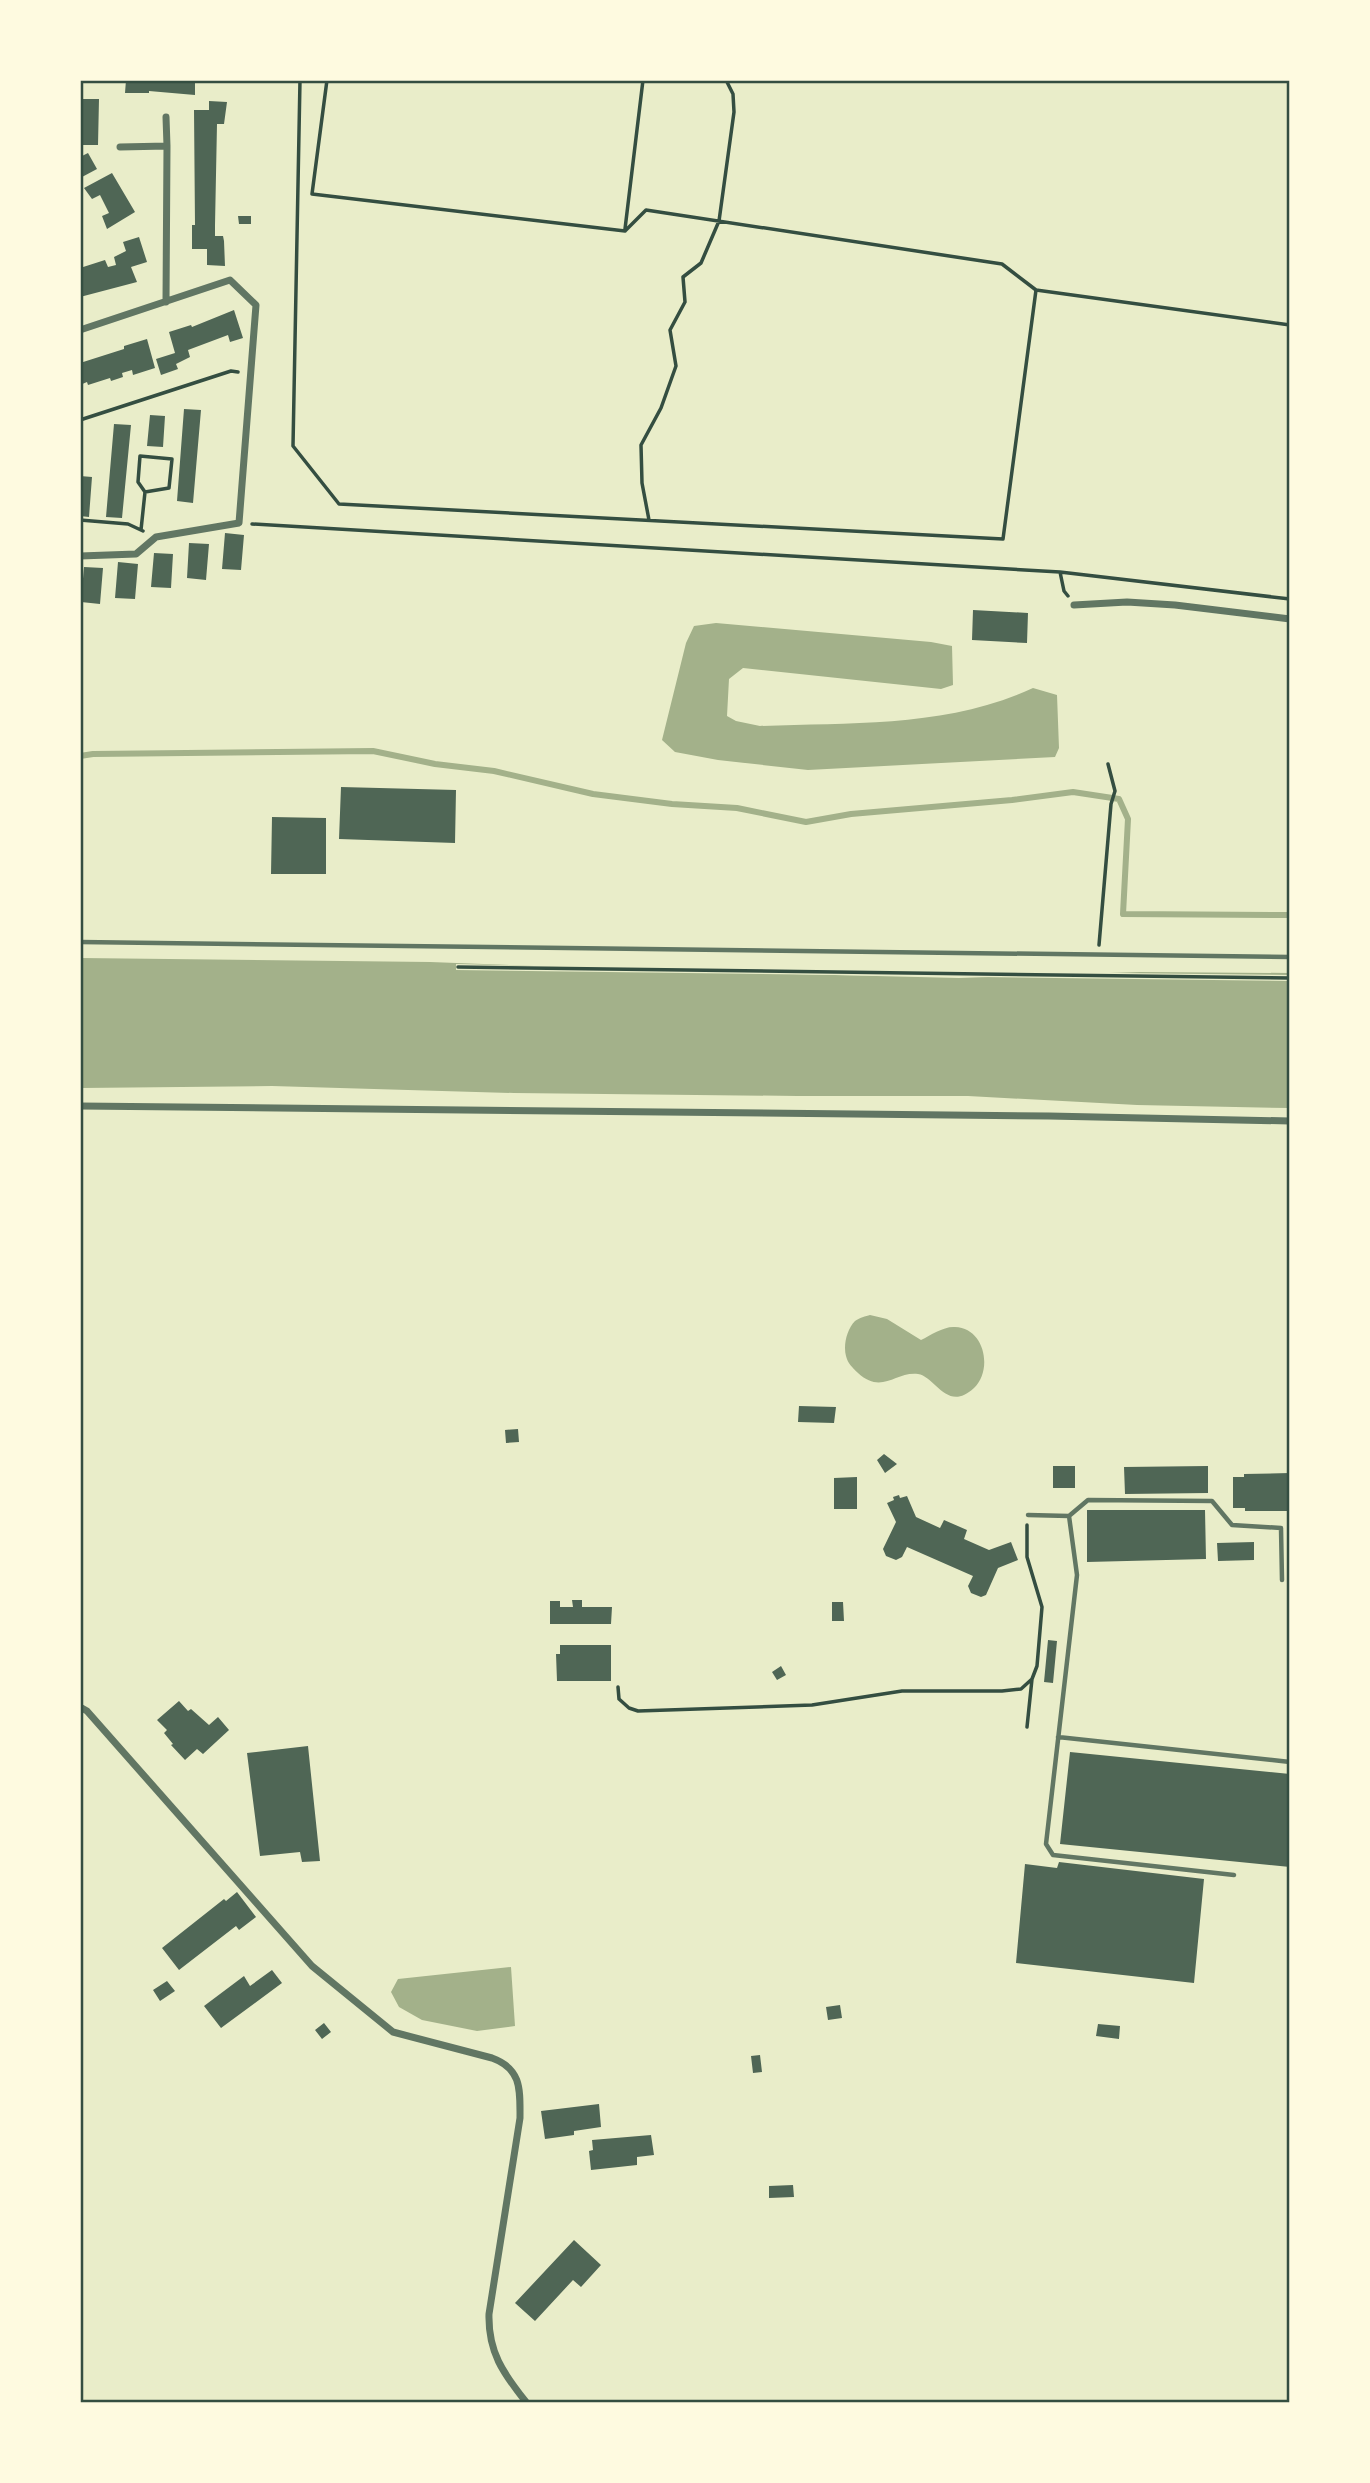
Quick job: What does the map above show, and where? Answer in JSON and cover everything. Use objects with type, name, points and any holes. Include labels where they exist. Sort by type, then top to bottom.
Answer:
[{"type":"street","points":[[166,117],[166,302]]},
{"type":"street","points":[[120,147],[167,146]]},
{"type":"street","points":[[80,330],[230,280],[256,305],[239,523],[156,537],[136,554],[80,556]]},
{"type":"street","points":[[1074,605],[1128,602],[1175,605],[1290,620]]},
{"type":"street","points":[[80,1105],[1290,1121]]},
{"type":"street","points":[[80,1707],[87,1711],[158,1789],[312,1966],[358,2006],[393,2032],[506,2063],[515,2075],[520,2090],[520,2118],[489,2314],[489,2334],[503,2372],[526,2403]]},
{"type":"lane","points":[[80,942],[1290,957]]},
{"type":"lane","points":[[1028,1515],[1069,1516],[1088,1500],[1212,1501],[1233,1525],[1281,1528],[1282,1580]]},
{"type":"lane","points":[[1069,1516],[1077,1575],[1046,1844],[1053,1855],[1234,1875]]},
{"type":"lane","points":[[1058,1737],[1290,1762]]},
{"type":"path","points":[[300,80],[292,446],[339,504],[1003,539],[1035,290]]},
{"type":"path","points":[[327,80],[312,194],[625,231]]},
{"type":"path","points":[[625,231],[643,80]]},
{"type":"path","points":[[649,520],[642,483],[641,445],[661,408],[676,366],[670,330],[685,302],[683,277],[701,263],[719,221],[734,112],[733,94],[726,80]]},
{"type":"path","points":[[625,231],[646,210],[1002,264],[1035,290],[1290,325]]},
{"type":"path","points":[[80,420],[231,371],[252,373]]},
{"type":"path","points":[[141,530],[145,492],[138,482],[140,456],[172,458],[169,488],[145,492]]},
{"type":"path","points":[[80,520],[128,524],[156,537]]},
{"type":"path","points":[[239,523],[1060,572],[1290,599]]},
{"type":"path","points":[[1060,572],[1064,591],[1074,605]]},
{"type":"path","points":[[1099,954],[1111,804],[1115,791],[1108,764]]},
{"type":"path","points":[[458,967],[1290,978]]},
{"type":"path","points":[[1027,1727],[1032,1679],[1037,1666],[1042,1607],[1027,1556],[1028,1515]]},
{"type":"path","points":[[618,1687],[619,1699],[629,1708],[638,1711],[812,1705],[902,1690],[1002,1691],[1021,1689],[1032,1679]]},
{"type":"shaded area","points":[[716,623],[952,646],[953,685],[941,689],[743,668],[729,679],[727,716],[736,721],[760,726],[864,723],[933,717],[1000,701],[1033,688],[1057,695],[1059,748],[1055,757],[808,770],[718,760],[675,752],[662,740],[686,643],[694,626]]},
{"type":"shaded area","points":[[81,958],[430,962],[959,978],[1140,972],[1289,973],[1289,1108],[1137,1105],[968,1096],[514,1093],[272,1086],[81,1088]]},
{"type":"shaded area","points":[[870,1315],[887,1319],[921,1340],[946,1328],[965,1329],[973,1334],[983,1351],[980,1380],[965,1395],[956,1397],[943,1392],[918,1374],[882,1382],[867,1379],[849,1363],[845,1342],[852,1324]]},
{"type":"shaded area","points":[[511,1967],[515,2026],[477,2031],[422,2020],[399,2007],[391,1992],[398,1979]]},
{"type":"pier","points":[[456,964],[959,975],[1031,972],[1289,975],[1289,981],[456,970]]},
{"type":"building","points":[[126,80],[195,80],[195,95],[149,91],[125,93]]},
{"type":"building","points":[[80,90],[83,90],[83,99],[99,99],[98,145],[80,145]]},
{"type":"building","points":[[209,101],[227,102],[224,124],[217,124],[215,225],[215,236],[223,236],[225,266],[207,265],[207,249],[192,249],[192,225],[195,225],[194,110],[209,110]]},
{"type":"building","points":[[88,153],[97,169],[82,177],[80,157]]},
{"type":"building","points":[[112,173],[135,212],[107,229],[102,216],[109,213],[100,195],[92,199],[84,188]]},
{"type":"building","points":[[238,216],[251,216],[251,224],[239,224]]},
{"type":"building","points":[[139,237],[147,262],[131,267],[137,282],[80,297],[80,268],[105,260],[108,267],[116,265],[114,257],[126,251],[123,242]]},
{"type":"building","points":[[234,310],[243,338],[230,342],[228,335],[188,350],[190,357],[176,364],[178,369],[161,375],[156,359],[175,353],[169,332],[191,325],[192,327]]},
{"type":"building","points":[[147,339],[155,368],[133,375],[132,370],[111,381],[110,378],[80,385],[80,363]]},
{"type":"building","points":[[184,409],[201,410],[193,503],[177,501]]},
{"type":"building","points":[[150,415],[165,416],[163,447],[147,446]]},
{"type":"building","points":[[114,424],[131,425],[122,518],[106,517]]},
{"type":"building","points":[[80,476],[92,477],[89,517],[80,516]]},
{"type":"building","points":[[225,533],[244,535],[241,570],[222,569]]},
{"type":"building","points":[[189,543],[209,544],[206,580],[187,578]]},
{"type":"building","points":[[154,553],[173,554],[171,588],[151,587]]},
{"type":"building","points":[[118,562],[138,564],[135,599],[115,598]]},
{"type":"building","points":[[84,567],[103,568],[100,604],[81,602]]},
{"type":"building","points":[[973,610],[1028,613],[1027,643],[972,640]]},
{"type":"building","points":[[341,787],[456,790],[455,843],[339,839]]},
{"type":"building","points":[[272,817],[326,818],[326,874],[271,874]]},
{"type":"building","points":[[799,1406],[836,1407],[834,1423],[798,1422]]},
{"type":"building","points":[[518,1429],[519,1442],[506,1443],[505,1430]]},
{"type":"building","points":[[884,1454],[897,1464],[885,1473],[877,1460]]},
{"type":"building","points":[[1053,1466],[1075,1466],[1075,1488],[1053,1488]]},
{"type":"building","points":[[1208,1466],[1208,1493],[1125,1494],[1124,1467]]},
{"type":"building","points":[[1290,1473],[1290,1511],[1245,1511],[1245,1508],[1233,1508],[1233,1477],[1244,1477],[1244,1474]]},
{"type":"building","points":[[857,1477],[857,1509],[834,1509],[834,1478]]},
{"type":"building","points":[[899,1495],[900,1498],[907,1496],[916,1517],[940,1528],[944,1520],[967,1530],[964,1539],[989,1550],[1011,1542],[1018,1560],[998,1568],[986,1595],[981,1597],[971,1593],[968,1586],[973,1576],[907,1547],[902,1557],[896,1560],[886,1556],[883,1549],[896,1522],[887,1503]]},
{"type":"building","points":[[1087,1510],[1205,1510],[1206,1559],[1087,1562]]},
{"type":"building","points":[[1254,1542],[1254,1560],[1218,1561],[1217,1543]]},
{"type":"building","points":[[572,1600],[582,1600],[582,1607],[612,1607],[611,1624],[550,1624],[550,1601],[560,1601],[560,1607],[573,1607]]},
{"type":"building","points":[[832,1602],[843,1602],[844,1621],[832,1621]]},
{"type":"building","points":[[1048,1640],[1057,1641],[1053,1683],[1044,1682]]},
{"type":"building","points":[[560,1645],[611,1645],[611,1681],[557,1681],[556,1654],[560,1654]]},
{"type":"building","points":[[781,1666],[786,1675],[777,1680],[772,1672]]},
{"type":"building","points":[[179,1701],[188,1711],[191,1709],[209,1725],[218,1717],[229,1730],[203,1754],[197,1749],[185,1760],[171,1745],[173,1744],[164,1733],[167,1730],[157,1720]]},
{"type":"building","points":[[308,1746],[320,1861],[302,1862],[300,1852],[260,1856],[247,1753]]},
{"type":"building","points":[[1070,1752],[1290,1774],[1290,1867],[1060,1844]]},
{"type":"building","points":[[1059,1862],[1204,1879],[1194,1983],[1016,1963],[1025,1864],[1057,1868]]},
{"type":"building","points":[[237,1892],[256,1917],[239,1930],[236,1926],[179,1970],[162,1948],[224,1899],[226,1901]]},
{"type":"building","points":[[272,1970],[282,1983],[221,2028],[204,2006],[244,1976],[250,1986]]},
{"type":"building","points":[[167,1981],[175,1991],[160,2001],[153,1990]]},
{"type":"building","points":[[840,2005],[842,2018],[828,2020],[826,2007]]},
{"type":"building","points":[[324,2023],[331,2032],[322,2039],[315,2030]]},
{"type":"building","points":[[1098,2024],[1120,2026],[1119,2039],[1096,2036]]},
{"type":"building","points":[[760,2055],[762,2072],[753,2073],[751,2056]]},
{"type":"building","points":[[599,2104],[601,2127],[574,2131],[574,2135],[545,2139],[541,2111]]},
{"type":"building","points":[[651,2135],[654,2155],[637,2157],[637,2165],[591,2170],[589,2151],[593,2150],[592,2140]]},
{"type":"building","points":[[793,2185],[794,2197],[769,2198],[769,2186]]},
{"type":"building","points":[[574,2240],[601,2265],[581,2287],[573,2280],[535,2321],[515,2303]]},
{"type":"waterway","points":[[80,756],[373,751],[435,764],[494,771],[593,794],[672,804],[737,808],[806,822],[851,814],[1073,792],[1119,799],[1128,819],[1123,914],[1290,915]]}]
